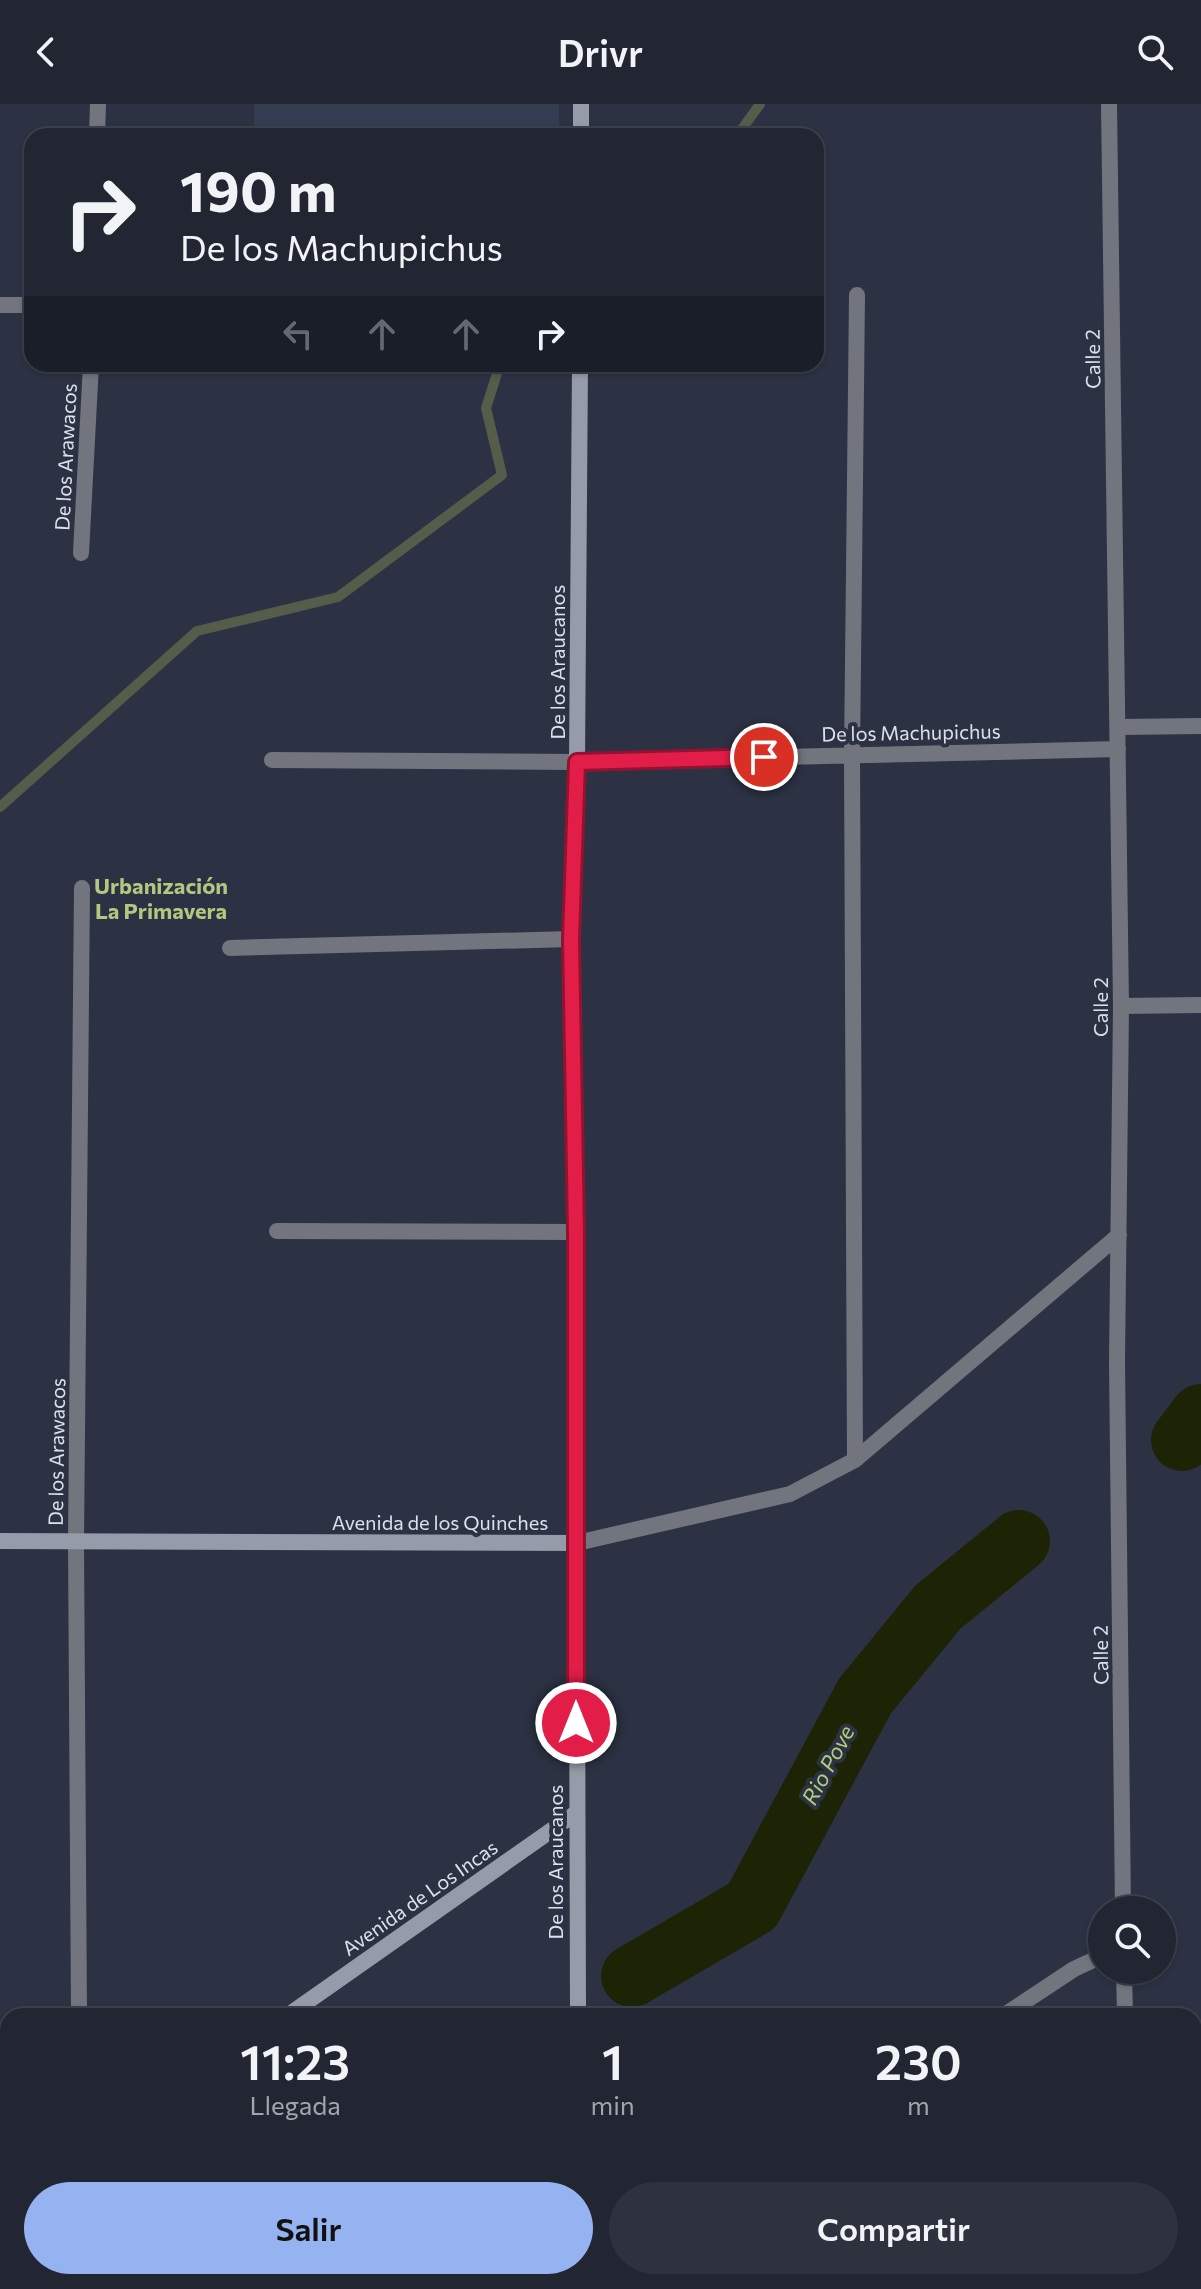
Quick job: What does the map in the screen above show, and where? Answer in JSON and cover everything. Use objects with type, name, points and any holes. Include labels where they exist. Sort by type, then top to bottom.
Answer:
[{"type":"street","points":[[97,128],[98,104]]},
{"type":"street","points":[[581,104],[581,128]]},
{"type":"street","name":"Calle 2","points":[[1109,104],[1121,1006],[1117,1393],[1123,1896]]},
{"type":"street","points":[[855,1460],[852,754],[857,295]]},
{"type":"street","points":[[0,305],[24,305]]},
{"type":"street","name":"De los Arawacos","points":[[81,553],[91,372]]},
{"type":"street","name":"De los Araucanos","points":[[578,2008],[576,1232],[571,939],[577,762],[580,372]]},
{"type":"street","points":[[1118,727],[1201,726]]},
{"type":"street","name":"De los Machupichus","points":[[272,760],[577,762],[1118,749]]},
{"type":"street","name":"De los Arawacos","points":[[79,2008],[76,1542],[82,888]]},
{"type":"street","points":[[230,948],[571,939]]},
{"type":"street","points":[[1121,1006],[1201,1005]]},
{"type":"street","points":[[277,1231],[576,1232]]},
{"type":"street","name":"Avenida de los Quinches","points":[[0,1541],[577,1543],[790,1494],[855,1460],[1119,1235]]},
{"type":"street","name":"Avenida de Los Incas","points":[[298,2008],[576,1813]]},
{"type":"street","points":[[1015,2008],[1088,1962]]},
{"type":"street","points":[[1124,1984],[1125,2008]]},
{"type":"shaded area","points":[[254,104],[559,104],[559,128],[254,128]]},
{"type":"waterway","points":[[743,128],[760,104]]},
{"type":"waterway","points":[[0,807],[197,631],[338,597],[502,475],[486,408],[497,372]]},
{"type":"waterway","name":"Rio Pove","points":[[1182,1440],[1201,1415]]},
{"type":"waterway","name":"Rio Pove","points":[[632,1976],[752,1906],[865,1696],[938,1607],[1019,1541]]},
{"type":"district","name":"Urbanización La Primavera","points":[[161,898]]},
{"type":"route","points":[[576,1723],[576,1232],[571,939],[577,762],[764,757]]}]
